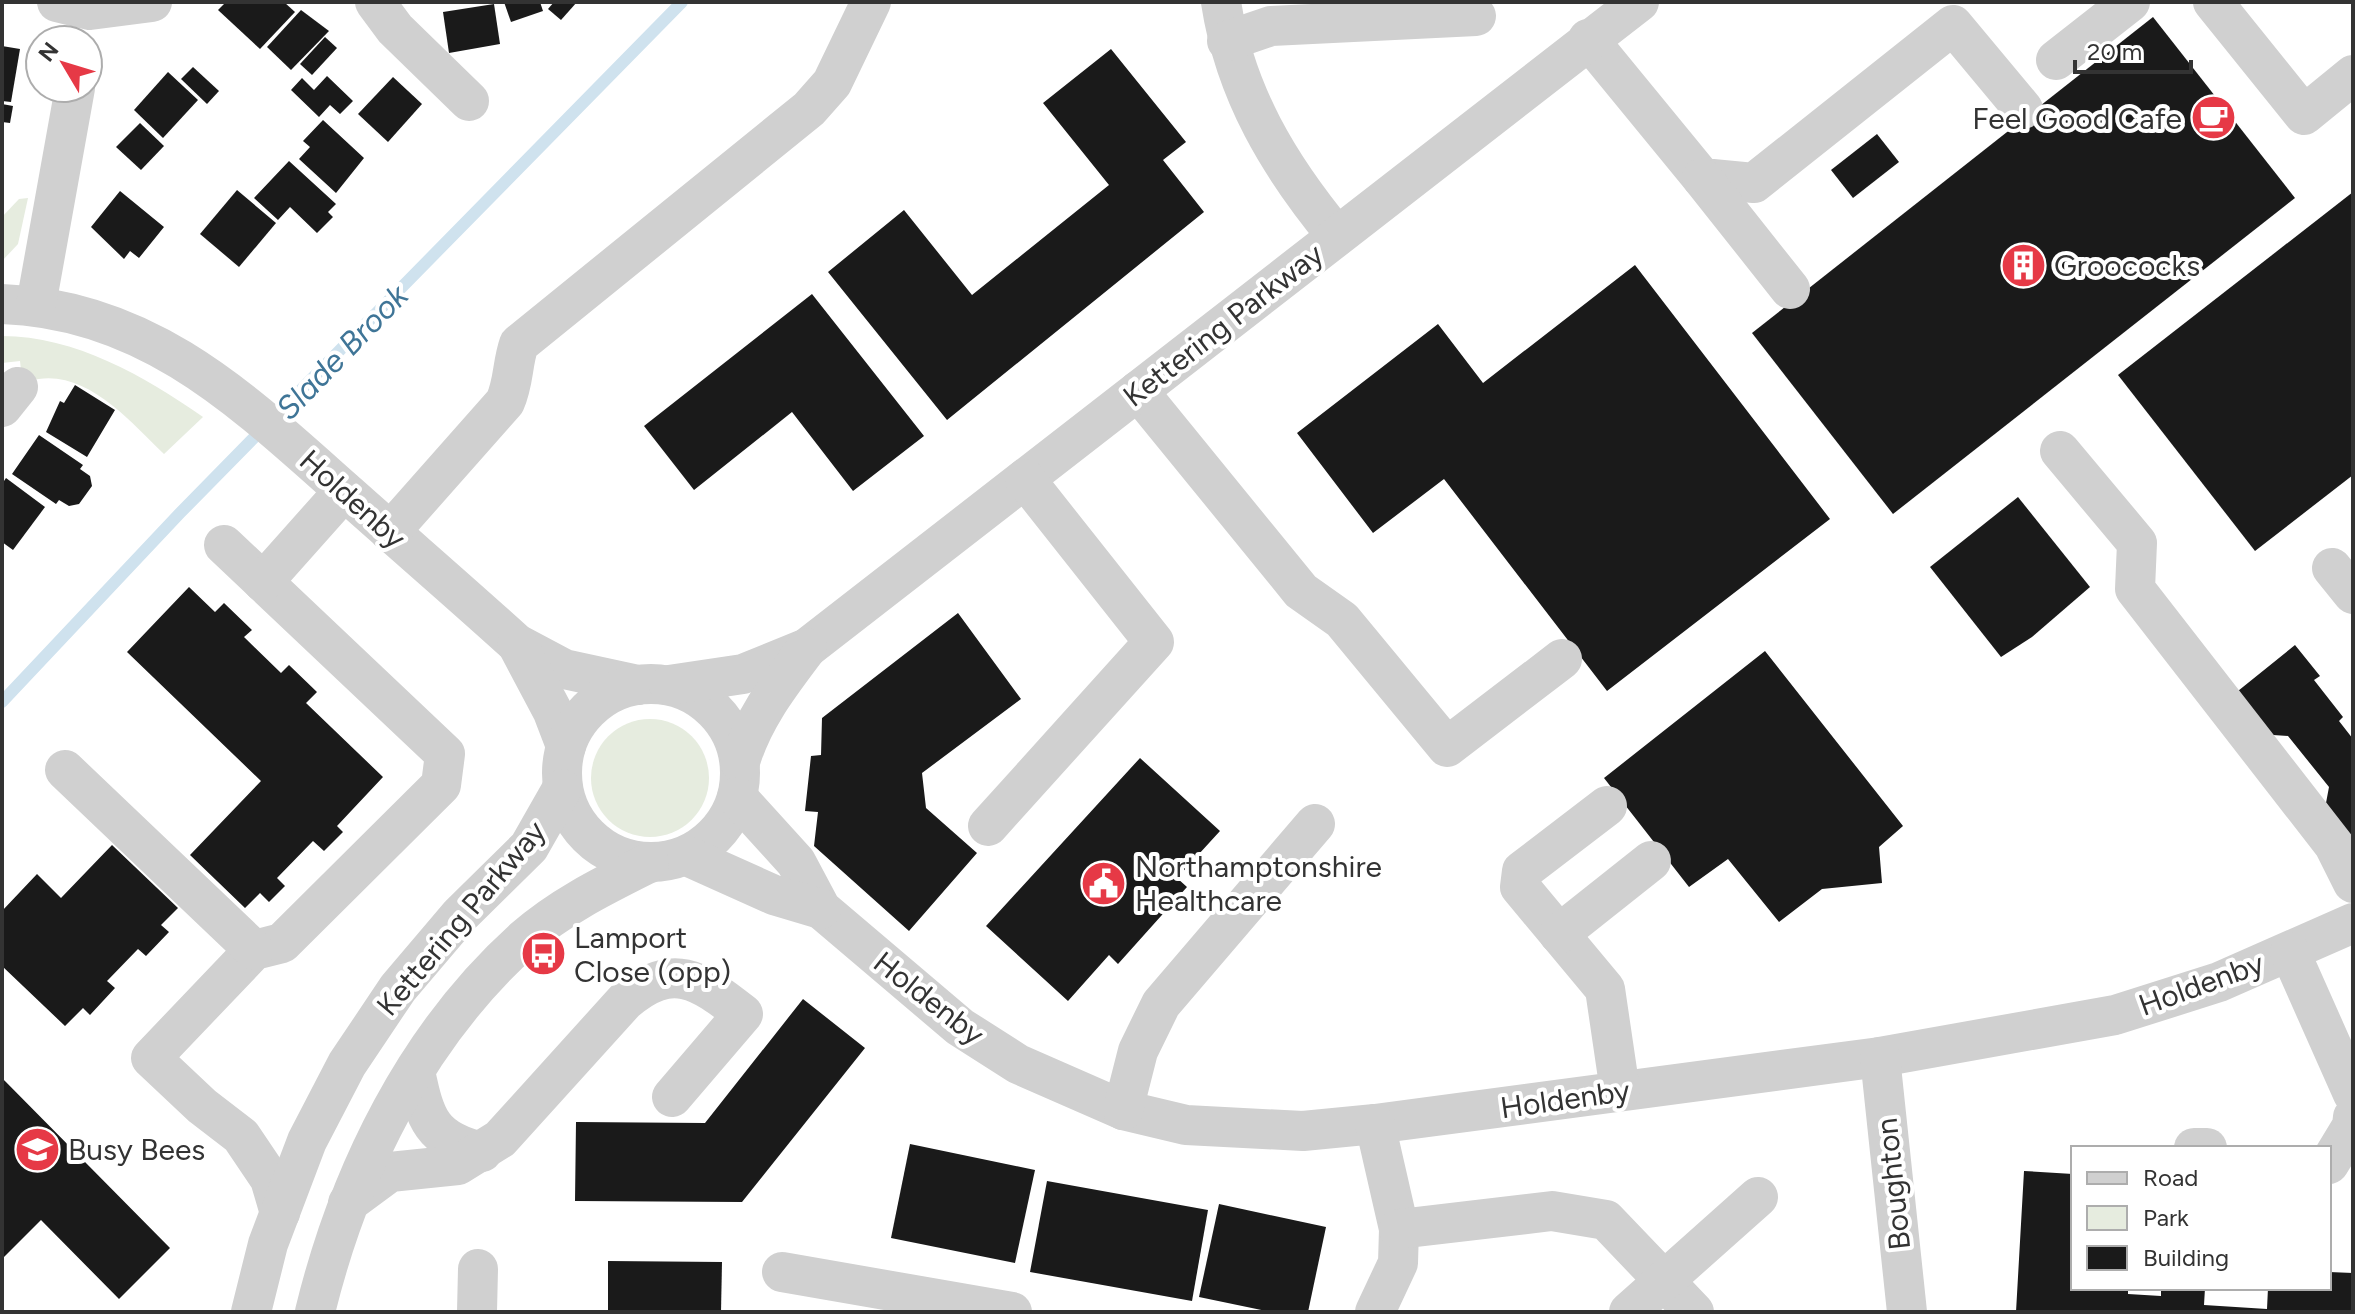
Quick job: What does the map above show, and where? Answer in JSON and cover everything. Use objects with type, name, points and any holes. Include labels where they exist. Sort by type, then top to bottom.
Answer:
[{"type":"street","points":[[77,17],[152,2]]},
{"type":"street","points":[[375,2],[395,29],[469,101]]},
{"type":"street","points":[[390,532],[505,402],[514,382],[512,366],[519,344],[809,109],[832,83],[871,2]]},
{"type":"street","points":[[1221,2],[1227,41],[1246,96],[1268,140],[1296,184],[1337,236]]},
{"type":"street","name":"Kettering Parkway","points":[[739,779],[747,737],[766,702],[807,648],[1639,2]]},
{"type":"street","points":[[2056,60],[2130,2]]},
{"type":"street","points":[[2213,2],[2304,115],[2353,75]]},
{"type":"street","points":[[1227,41],[1271,26],[1476,16]]},
{"type":"street","points":[[1702,178],[1754,183],[1953,25],[2023,109]]},
{"type":"street","points":[[1588,39],[1790,289]]},
{"type":"street","points":[[19,304],[71,104]]},
{"type":"street","name":"Holdenby","points":[[19,304],[118,325],[174,353],[239,399],[517,644],[564,669],[654,685]]},
{"type":"street","points":[[1138,391],[1301,591],[1342,620],[1447,747],[1562,659]]},
{"type":"street","points":[[2060,451],[2137,543],[2135,589],[2334,845],[2353,883]]},
{"type":"street","points":[[988,826],[1154,642],[1025,479]]},
{"type":"street","points":[[263,582],[344,491]]},
{"type":"street","points":[[224,545],[445,754],[441,785],[282,943],[254,950],[151,1058],[202,1106],[241,1136],[270,1179],[280,1213]]},
{"type":"street","name":"Holdenby","points":[[517,644],[536,676],[566,746]]},
{"type":"street","name":"Kettering Parkway","points":[[654,685],[743,674],[807,648]]},
{"type":"street","points":[[315,1312],[348,1203],[415,1071],[469,995],[525,938],[590,892],[649,863],[687,856],[709,841],[727,821],[739,779],[732,735],[717,712],[695,695],[654,685],[614,691],[593,705],[576,723],[566,746],[562,789],[573,818],[592,842],[619,858],[649,863]]},
{"type":"street","points":[[65,770],[254,950]]},
{"type":"street","name":"Holdenby","points":[[739,779],[796,862],[821,909],[960,1027],[1018,1064],[1123,1110],[1186,1125],[1247,1131],[1303,1131],[1375,1124],[1880,1057],[2115,1015],[2219,982],[2353,923]]},
{"type":"street","name":"Kettering Parkway","points":[[251,1312],[280,1213],[307,1141],[347,1064],[398,988],[460,915],[529,847],[562,789]]},
{"type":"street","points":[[1607,806],[1522,871],[1520,887],[1605,989],[1620,1091]]},
{"type":"street","points":[[1123,1110],[1138,1051],[1161,1004],[1315,824]]},
{"type":"street","name":"Holdenby","points":[[687,856],[774,895],[821,909]]},
{"type":"street","points":[[1559,934],[1651,861]]},
{"type":"street","points":[[2290,952],[2353,1094]]},
{"type":"street","points":[[348,1203],[390,1172],[458,1165],[482,1152],[500,1139],[625,1001],[646,983],[666,977],[685,979],[710,988],[743,1014],[672,1097]]},
{"type":"street","name":"Boughton","points":[[1880,1057],[1907,1312]]},
{"type":"street","points":[[415,1071],[423,1110],[433,1128],[459,1146],[482,1152]]},
{"type":"street","points":[[2331,1161],[2352,1126],[2353,1117]]},
{"type":"street","points":[[1375,1124],[1399,1229],[1398,1263],[1375,1312]]},
{"type":"street","points":[[241,1136],[307,1141]]},
{"type":"street","points":[[1629,1312],[1758,1197]]},
{"type":"street","points":[[1399,1229],[1552,1211],[1606,1220],[1694,1312]]},
{"type":"street","points":[[477,1312],[478,1269]]},
{"type":"street","points":[[782,1272],[1012,1312]]},
{"type":"green space","points":[[28,198],[18,244],[2,261],[2,217],[19,199]]},
{"type":"green space","points":[[2,336],[56,343],[108,361],[157,387],[203,417],[164,454],[120,412],[86,388],[49,378],[29,381],[21,370],[20,361],[2,363]]},
{"type":"green space","points":[[650,719],[683,729],[699,745],[709,778],[699,811],[683,827],[650,837],[617,827],[601,811],[591,778],[601,745],[617,729]]},
{"type":"building","points":[[226,2],[284,2],[295,12],[260,49],[218,10]]},
{"type":"building","points":[[504,2],[540,2],[543,11],[511,22]]},
{"type":"building","points":[[554,2],[577,2],[561,20],[548,9]]},
{"type":"building","points":[[494,4],[500,44],[449,53],[443,12]]},
{"type":"building","points":[[301,10],[329,31],[291,70],[267,47]]},
{"type":"building","name":"Groococks","points":[[2153,17],[2295,198],[1893,514],[1752,333]]},
{"type":"building","points":[[325,37],[337,48],[312,75],[300,64]]},
{"type":"building","points":[[2,46],[20,49],[11,102],[2,101]]},
{"type":"building","points":[[1111,49],[1186,142],[1163,160],[1204,212],[947,420],[828,272],[904,210],[972,295],[1109,185],[1043,103]]},
{"type":"building","points":[[193,67],[219,91],[207,104],[181,79]]},
{"type":"building","points":[[168,72],[198,100],[163,138],[134,110]]},
{"type":"building","points":[[327,76],[353,101],[340,114],[330,105],[319,117],[291,90],[302,78],[314,90]]},
{"type":"building","points":[[393,77],[422,104],[388,142],[358,114]]},
{"type":"building","points":[[2,104],[13,106],[10,123],[2,122]]},
{"type":"building","points":[[323,120],[364,158],[336,193],[299,159],[310,147],[303,141]]},
{"type":"building","points":[[140,123],[164,146],[141,170],[116,147]]},
{"type":"building","points":[[1877,134],[1899,162],[1853,198],[1831,170]]},
{"type":"building","points":[[289,161],[336,204],[328,212],[333,217],[317,233],[290,207],[278,220],[254,198]]},
{"type":"building","points":[[237,190],[276,223],[239,267],[200,234]]},
{"type":"building","points":[[120,191],[164,227],[139,258],[130,251],[124,259],[91,227]]},
{"type":"building","points":[[2353,192],[2353,475],[2255,551],[2118,375]]},
{"type":"building","points":[[1635,265],[1830,519],[1607,691],[1444,479],[1373,533],[1297,433],[1438,324],[1483,383]]},
{"type":"building","points":[[812,294],[924,436],[853,491],[792,412],[694,490],[644,426]]},
{"type":"building","points":[[75,385],[115,410],[87,457],[46,432],[60,401],[64,403]]},
{"type":"building","points":[[39,435],[83,465],[80,469],[90,476],[92,486],[79,504],[69,506],[59,500],[56,504],[12,474]]},
{"type":"building","points":[[6,478],[45,507],[13,550],[2,542],[2,484]]},
{"type":"building","points":[[2018,497],[2090,587],[2032,637],[2001,657],[1930,567]]},
{"type":"building","points":[[189,587],[215,612],[224,603],[252,630],[244,637],[281,673],[289,665],[317,692],[306,703],[383,777],[337,826],[343,832],[324,851],[313,841],[277,878],[285,886],[269,902],[260,893],[245,908],[190,855],[261,781],[127,652]]},
{"type":"building","points":[[958,613],[1021,699],[922,773],[926,808],[977,853],[909,931],[814,846],[818,812],[805,811],[811,756],[821,755],[822,718]]},
{"type":"building","points":[[2295,645],[2320,676],[2314,680],[2343,717],[2339,721],[2353,739],[2353,844],[2326,803],[2329,787],[2288,736],[2273,735],[2233,695]]},
{"type":"building","points":[[1765,651],[1903,826],[1879,847],[1882,883],[1822,889],[1779,922],[1728,859],[1689,887],[1604,778]]},
{"type":"building","name":"Northamptonshire Healthcare","points":[[1140,758],[1220,831],[1177,878],[1187,887],[1118,964],[1109,955],[1068,1001],[986,926]]},
{"type":"building","points":[[112,845],[178,908],[161,925],[169,932],[146,956],[138,949],[107,981],[115,988],[90,1015],[83,1008],[65,1026],[2,966],[2,911],[37,874],[61,898]]},
{"type":"building","points":[[803,999],[865,1048],[742,1202],[575,1201],[576,1122],[705,1123]]},
{"type":"building","name":"Busy Bees","points":[[2,1078],[170,1248],[119,1299],[41,1220],[2,1259]]},
{"type":"building","points":[[910,1144],[1035,1170],[1015,1263],[891,1238]]},
{"type":"building","points":[[2024,1171],[2071,1174],[2071,1290],[2128,1290],[2128,1294],[2161,1296],[2161,1290],[2205,1290],[2204,1305],[2267,1309],[2268,1290],[2331,1290],[2331,1272],[2353,1273],[2353,1312],[2016,1312]]},
{"type":"building","points":[[1047,1181],[1208,1210],[1192,1301],[1030,1272]]},
{"type":"building","points":[[1219,1204],[1326,1227],[1308,1312],[1271,1312],[1199,1297]]},
{"type":"building","points":[[608,1261],[722,1262],[721,1312],[608,1312]]},
{"type":"waterway","name":"Slade Brook","points":[[2,702],[180,513],[682,2]]},
{"type":"place","name":"Feel Good Cafe","points":[[2213,118]]},
{"type":"place","name":"Groococks","points":[[2023,265]]},
{"type":"place","name":"Northamptonshire Healthcare","points":[[1104,883]]},
{"type":"place","name":"Lamport Close (opp)","points":[[543,954]]},
{"type":"place","name":"Busy Bees","points":[[37,1149]]}]
